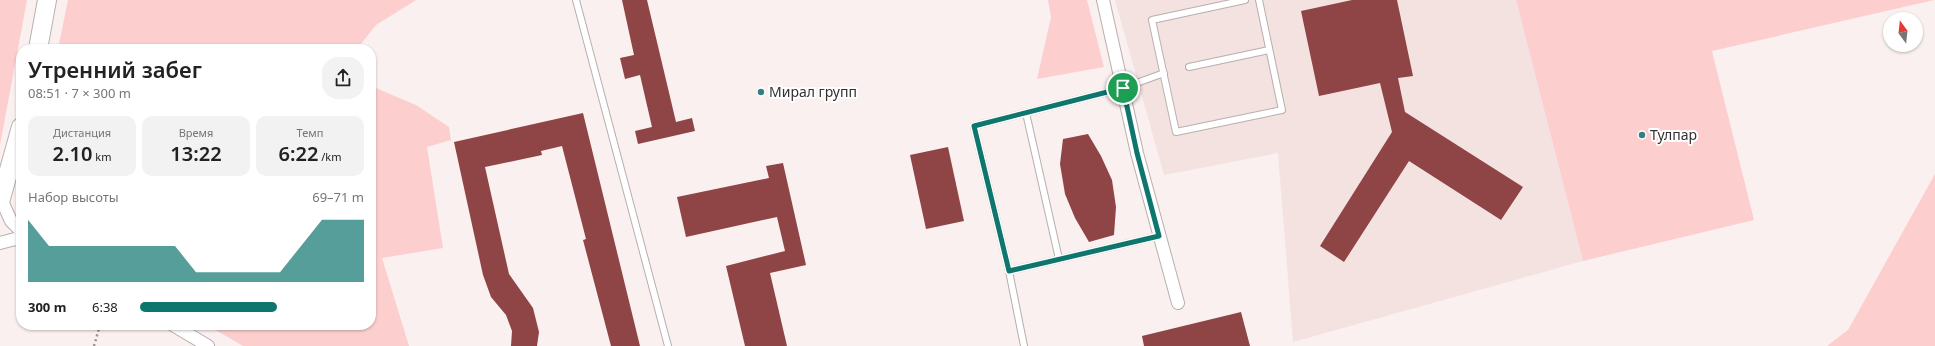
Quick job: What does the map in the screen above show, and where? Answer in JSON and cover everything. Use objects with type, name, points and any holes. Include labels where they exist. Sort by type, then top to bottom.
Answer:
[{"type":"street","points":[[39,44],[47,0]]},
{"type":"street","points":[[1103,0],[1137,153],[1178,303]]},
{"type":"street","points":[[16,145],[0,201],[16,226]]},
{"type":"street","points":[[0,243],[16,239]]},
{"type":"street","points":[[182,330],[208,346]]},
{"type":"lane","points":[[576,0],[668,346]]},
{"type":"lane","points":[[1245,0],[1152,20],[1176,132],[1282,110],[1259,0]]},
{"type":"lane","points":[[1188,66],[1269,50]]},
{"type":"lane","points":[[1024,346],[1009,271],[974,126],[1123,88],[1164,73]]},
{"type":"lane","points":[[1026,113],[1059,259]]},
{"type":"lane","points":[[1009,271],[1159,236]]},
{"type":"path","points":[[94,346],[99,330]]},
{"type":"shaded area","points":[[0,0],[27,0],[19,44],[16,44],[16,59],[0,145]]},
{"type":"shaded area","points":[[68,0],[416,0],[376,25],[361,44],[59,44]]},
{"type":"shaded area","points":[[1048,0],[1087,0],[1104,67],[1037,79],[1051,17]]},
{"type":"shaded area","points":[[1115,0],[1516,0],[1583,261],[1293,342],[1278,153],[1164,175]]},
{"type":"shaded area","name":"Тулпар","points":[[1516,0],[1934,0],[1712,51],[1754,220],[1583,261]]},
{"type":"shaded area","points":[[376,88],[416,105],[449,127],[451,140],[427,147],[443,248],[382,258],[409,346],[243,346],[216,330],[376,330]]},
{"type":"shaded area","points":[[1935,174],[1935,346],[1827,346],[1848,330]]},
{"type":"building","points":[[622,0],[647,0],[676,122],[692,118],[695,131],[638,144],[635,131],[652,127],[640,75],[625,79],[620,58],[634,55]]},
{"type":"building","points":[[1352,0],[1397,0],[1413,76],[1398,78],[1405,112],[1523,187],[1501,220],[1409,161],[1344,262],[1320,246],[1392,132],[1380,83],[1319,96],[1301,11]]},
{"type":"building","points":[[583,113],[640,346],[611,346],[583,240],[586,239],[562,146],[541,151],[542,155],[485,167],[509,274],[533,308],[539,332],[537,346],[511,346],[512,331],[506,315],[491,297],[483,275],[454,142]]},
{"type":"building","points":[[1088,134],[1101,156],[1112,180],[1116,207],[1114,235],[1089,242],[1075,218],[1065,194],[1060,164],[1063,139]]},
{"type":"building","points":[[948,147],[964,221],[926,229],[910,155]]},
{"type":"building","points":[[783,163],[806,265],[770,273],[787,346],[745,346],[726,266],[785,251],[777,217],[686,237],[677,197],[769,178],[766,166]]},
{"type":"building","points":[[1241,312],[1250,346],[1144,346],[1142,336]]},
{"type":"place","name":"Мирал групп","points":[[761,92]]},
{"type":"place","name":"Тулпар","points":[[1642,135]]},
{"type":"route","points":[[1123,88],[1137,153],[1159,236],[1009,271],[974,126],[1123,88]]}]
